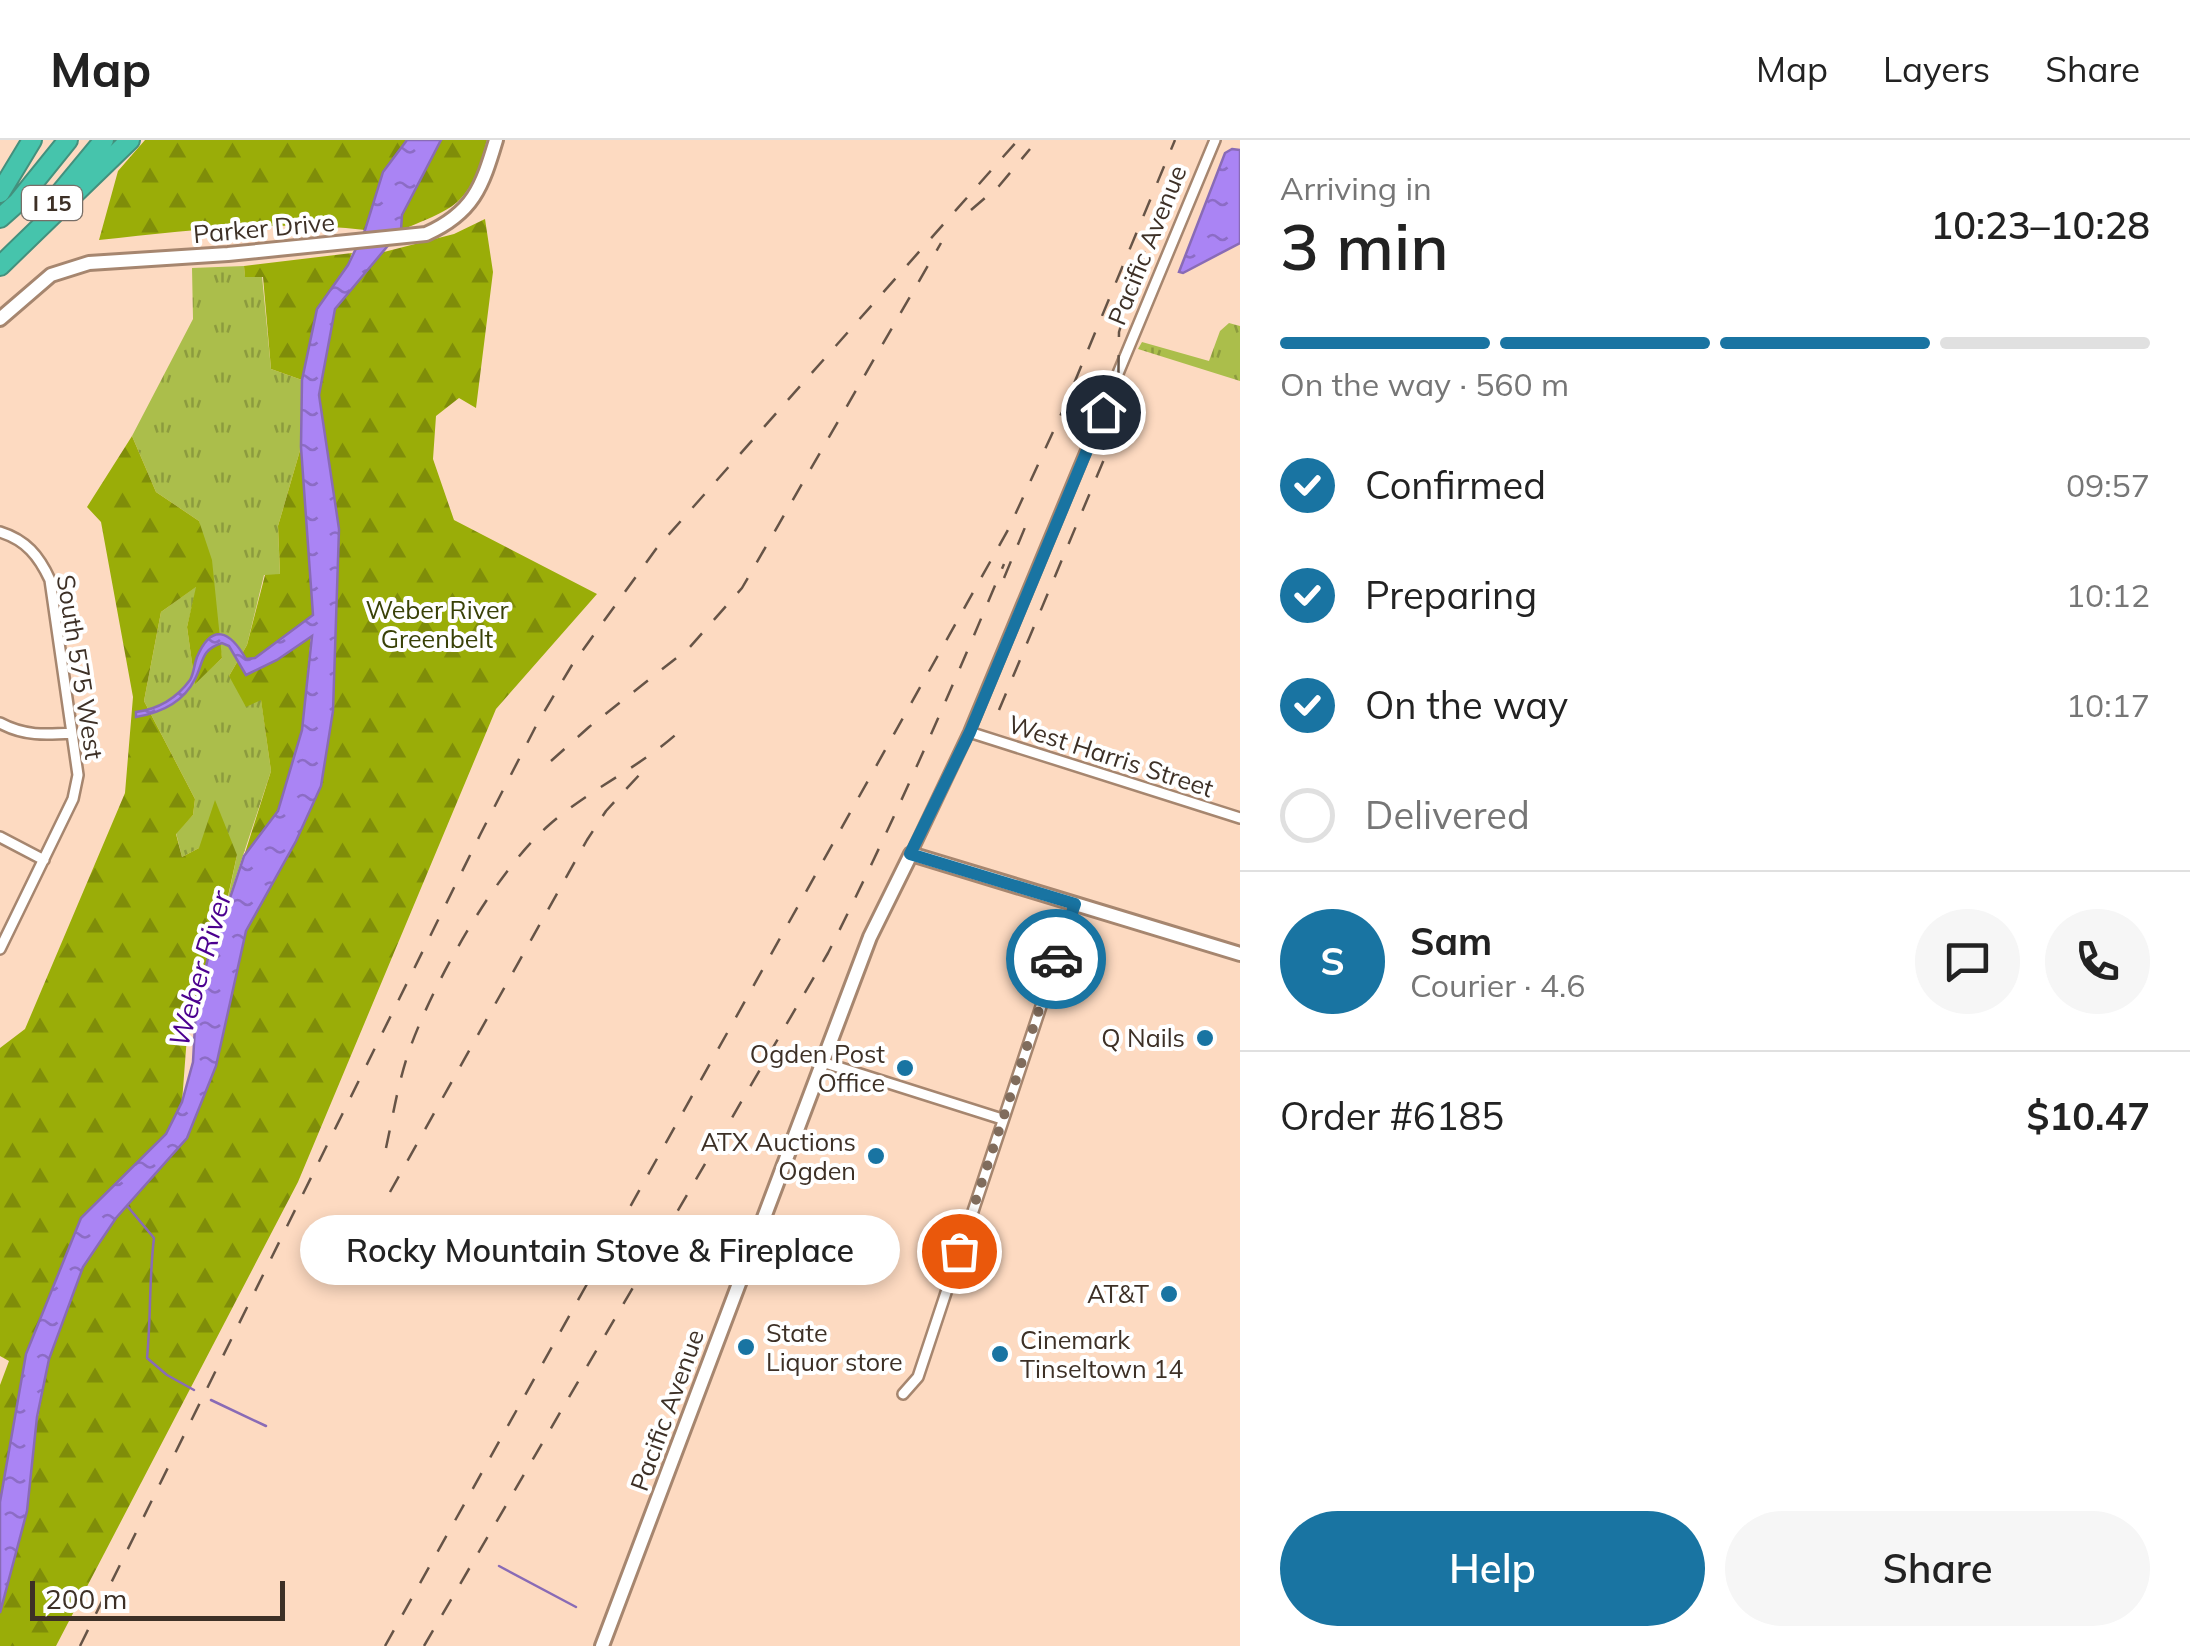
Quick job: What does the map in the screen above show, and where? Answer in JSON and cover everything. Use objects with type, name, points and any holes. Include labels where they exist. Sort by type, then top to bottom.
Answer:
[{"type":"highway","points":[[0,193],[32,140]]},
{"type":"highway","name":"I 15","points":[[0,218],[18,202],[68,140]]},
{"type":"highway","name":"I 15","points":[[0,266],[104,140]]},
{"type":"highway","points":[[0,266],[130,140]]},
{"type":"street","name":"Parker Drive","points":[[0,318],[51,275],[89,263],[426,234],[463,212],[482,181],[496,140]]},
{"type":"street","name":"Pacific Avenue","points":[[602,1646],[870,937],[970,732],[1215,140]]},
{"type":"street","name":"South 575 West","points":[[0,532],[14,536],[39,556],[50,580],[78,775],[74,799],[0,949]]},
{"type":"street","points":[[0,723],[14,731],[36,735],[72,733]]},
{"type":"street","name":"West Harris Street","points":[[970,732],[1240,818]]},
{"type":"street","points":[[0,837],[44,860]]},
{"type":"street","points":[[910,854],[1240,954]]},
{"type":"street","points":[[903,1394],[918,1376],[1075,904]]},
{"type":"street","points":[[822,1062],[1002,1119]]},
{"type":"green space","points":[[145,140],[407,140],[383,172],[365,230],[266,226],[99,240],[118,171]]},
{"type":"green space","points":[[441,140],[487,140],[475,177],[449,208],[401,230],[402,215]]},
{"type":"green space","name":"Weber River Greenbelt","points":[[485,219],[493,272],[476,408],[459,398],[436,416],[433,459],[454,520],[597,594],[496,709],[298,1182],[56,1646],[0,1646],[0,1613],[49,1359],[83,1267],[116,1218],[187,1138],[221,1032],[246,931],[296,841],[321,786],[333,711],[339,529],[319,395],[335,309],[380,253],[454,234]]},
{"type":"green space","points":[[352,253],[317,309],[302,380],[271,369],[263,277],[245,277],[244,266]]},
{"type":"green space","points":[[244,266],[245,276],[262,276],[271,369],[302,380],[301,447],[278,526],[280,575],[264,575],[247,645],[229,676],[261,699],[271,771],[226,907],[237,855],[199,848],[182,857],[176,833],[193,815],[195,799],[144,701],[161,612],[197,586],[187,627],[195,683],[222,658],[199,521],[156,492],[132,436],[193,319],[192,268]]},
{"type":"green space","points":[[1229,323],[1240,326],[1240,381],[1138,349],[1142,342],[1209,361],[1220,331]]},
{"type":"green space","points":[[132,436],[156,492],[199,521],[212,560],[222,658],[195,684],[187,627],[196,587],[161,612],[144,701],[195,799],[193,815],[176,834],[182,857],[199,848],[215,800],[237,855],[223,919],[213,938],[187,1036],[182,1102],[166,1134],[81,1218],[26,1354],[0,1502],[0,1385],[9,1361],[0,1356],[0,1048],[25,1029],[125,793],[133,697],[101,522],[87,507]]},
{"type":"green space","points":[[301,447],[313,615],[302,730],[278,812],[244,856],[271,771],[261,700],[246,707],[229,676],[247,645],[265,575],[280,574],[278,526]]},
{"type":"water","points":[[407,140],[441,140],[402,215],[401,230],[335,309],[319,395],[339,529],[333,711],[321,786],[296,841],[246,931],[216,1066],[187,1138],[116,1218],[83,1267],[49,1359],[37,1417],[27,1511],[0,1613],[0,1502],[26,1354],[81,1218],[166,1134],[182,1102],[193,1062],[196,1007],[213,938],[244,856],[278,811],[302,730],[312,636],[246,675],[229,646],[215,646],[206,653],[195,679],[177,701],[145,715],[136,717],[136,712],[160,706],[179,693],[190,680],[203,646],[215,635],[221,634],[234,642],[246,659],[255,658],[313,615],[301,447],[302,380],[317,309],[348,265],[365,230],[383,172]]},
{"type":"water","points":[[1240,150],[1240,243],[1179,272],[1225,153]]},
{"type":"waterway","points":[[128,1207],[154,1238],[147,1358],[194,1390]]},
{"type":"waterway","points":[[211,1400],[266,1426]]},
{"type":"waterway","points":[[499,1566],[576,1607]]},
{"type":"railway","points":[[80,1646],[480,835],[572,665],[656,549],[1018,140]]},
{"type":"railway","points":[[385,1646],[1009,528],[1063,410],[1175,140]]},
{"type":"railway","points":[[971,210],[999,186],[1030,149]]},
{"type":"railway","points":[[999,710],[1110,445],[1118,405],[1119,332],[1147,242]]},
{"type":"railway","points":[[551,761],[689,648],[742,588],[941,243]]},
{"type":"railway","points":[[1004,578],[1031,513]]},
{"type":"railway","points":[[424,1646],[828,953],[919,760],[1004,564]]},
{"type":"railway","points":[[386,1148],[409,1051],[433,994],[487,899],[528,845],[549,825],[685,726]]},
{"type":"railway","points":[[390,1192],[587,840],[606,811],[641,773]]},
{"type":"way so far","points":[[959,1251],[1056,959]]},
{"type":"place","name":"Q Nails","points":[[1205,1038]]},
{"type":"place","name":"Ogden Post Office","points":[[905,1068]]},
{"type":"place","name":"ATX Auctions Ogden","points":[[876,1156]]},
{"type":"place","name":"Rocky Mountain Stove & Fireplace","points":[[959,1251]]},
{"type":"place","name":"AT&T","points":[[1169,1294]]},
{"type":"place","name":"State Liquor store","points":[[746,1347]]},
{"type":"place","name":"Cinemark Tinseltown 14","points":[[1000,1354]]},
{"type":"route","points":[[1056,959],[1075,904],[910,854],[970,732],[1103,412]]},
{"type":"water label","name":"Weber River","points":[[200,969]]}]
